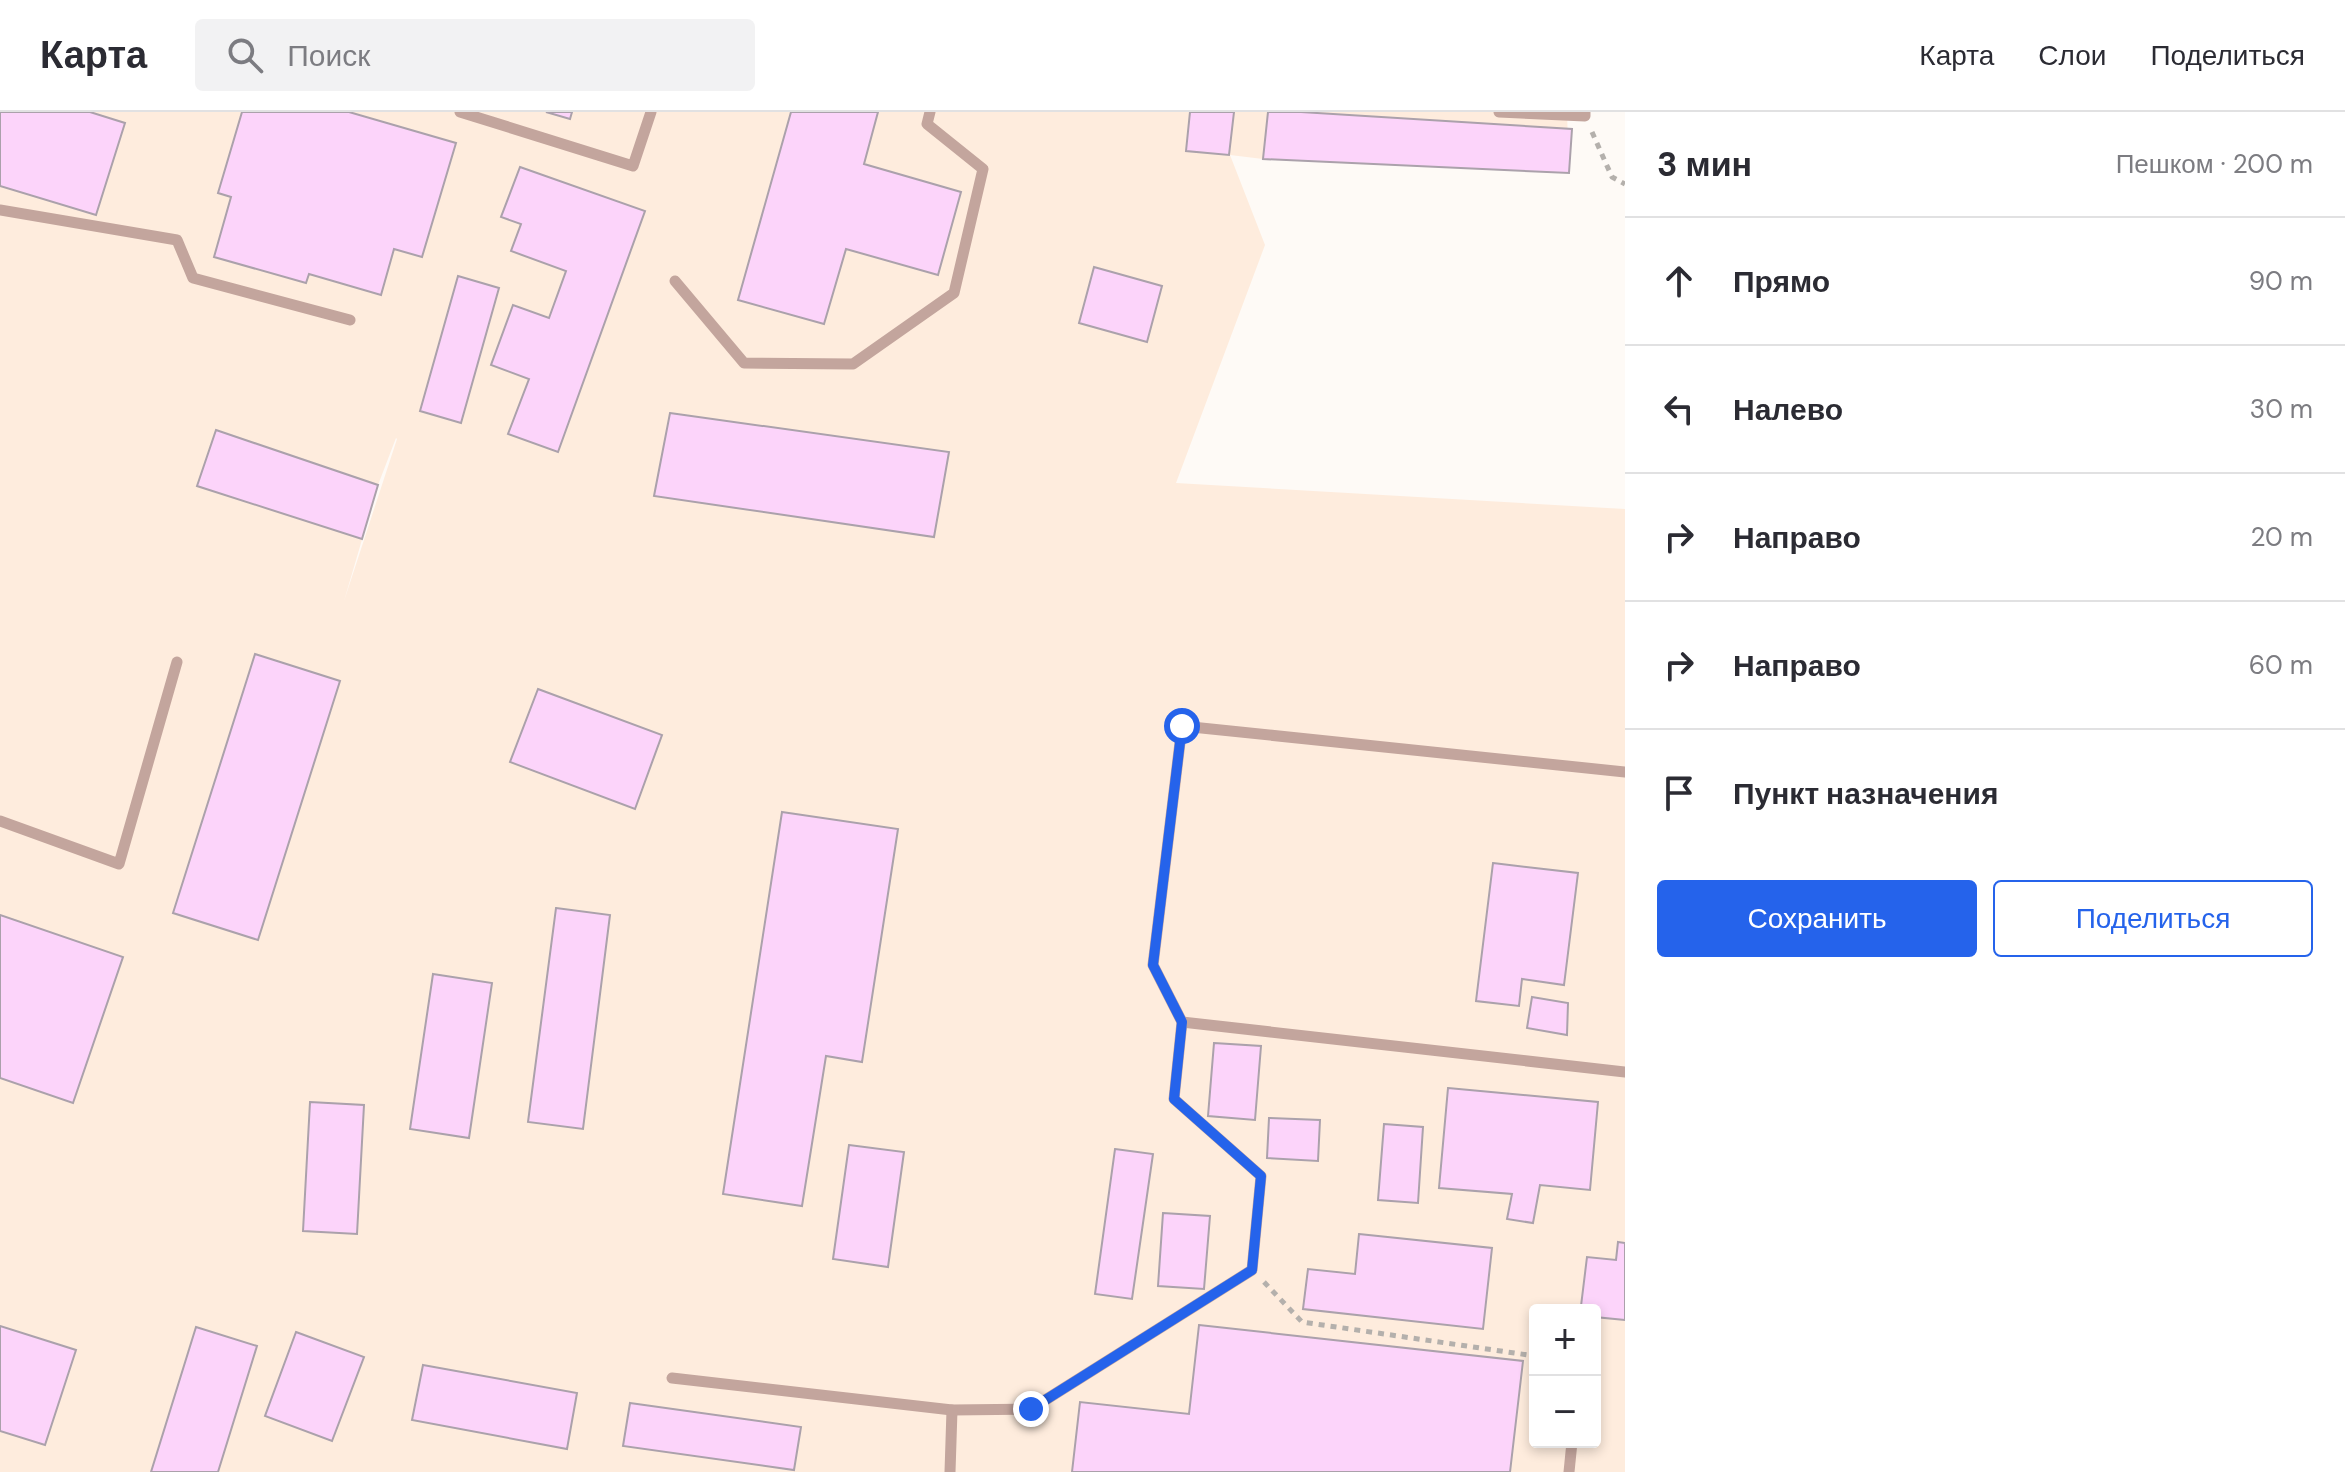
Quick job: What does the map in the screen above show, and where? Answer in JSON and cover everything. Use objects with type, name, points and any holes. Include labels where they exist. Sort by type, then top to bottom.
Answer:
[{"type":"lane","points":[[460,112],[633,166],[651,112]]},
{"type":"lane","points":[[675,281],[744,363],[853,364],[954,293],[983,169],[927,124],[930,112]]},
{"type":"lane","points":[[1499,112],[1585,114]]},
{"type":"lane","points":[[0,210],[177,240],[193,278],[350,320]]},
{"type":"lane","points":[[0,821],[119,864],[177,662]]},
{"type":"lane","points":[[672,1378],[952,1410],[1031,1409],[1252,1270],[1261,1176],[1174,1099],[1182,1022],[1153,965],[1182,726],[1625,772]]},
{"type":"lane","points":[[1182,1022],[1625,1072]]},
{"type":"lane","points":[[950,1472],[952,1410]]},
{"type":"lane","points":[[1569,1472],[1571,1448]]},
{"type":"path","points":[[1585,114],[1612,177],[1625,184]]},
{"type":"path","points":[[1252,1270],[1302,1322],[1529,1355]]},
{"type":"shaded area","points":[[0,112],[339,112],[455,143],[349,112],[1567,112],[1569,173],[1230,155],[1265,245],[1176,483],[1625,509],[1625,1472],[0,1472]],"holes":[[[397,439],[344,601],[378,485]]]},
{"type":"building","points":[[0,112],[90,112],[125,123],[96,215],[0,186]]},
{"type":"building","points":[[242,112],[349,112],[456,143],[422,257],[394,249],[381,295],[309,274],[306,283],[214,257],[231,197],[218,193]]},
{"type":"building","points":[[546,112],[572,112],[570,119]]},
{"type":"building","points":[[791,112],[878,112],[864,164],[961,192],[938,275],[846,249],[824,324],[738,300]]},
{"type":"building","points":[[1190,112],[1234,112],[1229,155],[1186,151]]},
{"type":"building","points":[[1268,112],[1572,129],[1569,173],[1263,159]]},
{"type":"building","points":[[520,167],[645,211],[558,452],[508,434],[529,379],[491,365],[513,305],[549,318],[566,271],[511,251],[521,224],[501,217]]},
{"type":"building","points":[[1094,267],[1162,286],[1147,342],[1079,323]]},
{"type":"building","points":[[458,276],[499,288],[461,423],[420,411]]},
{"type":"building","points":[[670,413],[949,452],[934,537],[654,496]]},
{"type":"building","points":[[216,430],[378,485],[362,539],[197,486]]},
{"type":"building","points":[[255,654],[340,681],[258,940],[173,913]]},
{"type":"building","points":[[538,689],[662,735],[635,809],[510,762]]},
{"type":"building","points":[[782,812],[898,829],[862,1062],[826,1056],[802,1206],[723,1194]]},
{"type":"building","points":[[1493,863],[1578,873],[1564,985],[1522,979],[1519,1006],[1476,1001]]},
{"type":"building","points":[[556,908],[610,915],[583,1129],[528,1122]]},
{"type":"building","points":[[0,915],[123,957],[73,1103],[0,1078]]},
{"type":"building","points":[[433,974],[492,983],[469,1138],[410,1129]]},
{"type":"building","points":[[1532,997],[1568,1003],[1567,1035],[1527,1028]]},
{"type":"building","points":[[1214,1043],[1261,1046],[1255,1120],[1208,1116]]},
{"type":"building","points":[[1448,1088],[1598,1102],[1590,1190],[1540,1185],[1533,1223],[1507,1219],[1512,1194],[1439,1188]]},
{"type":"building","points":[[310,1102],[364,1105],[357,1234],[303,1231]]},
{"type":"building","points":[[1269,1118],[1320,1120],[1318,1161],[1267,1158]]},
{"type":"building","points":[[1384,1124],[1423,1127],[1418,1203],[1378,1200]]},
{"type":"building","points":[[849,1145],[904,1152],[888,1267],[833,1259]]},
{"type":"building","points":[[1115,1149],[1153,1154],[1132,1299],[1095,1294]]},
{"type":"building","points":[[1163,1213],[1210,1216],[1204,1289],[1158,1286]]},
{"type":"building","points":[[1359,1234],[1492,1248],[1483,1329],[1303,1309],[1308,1269],[1355,1274]]},
{"type":"building","points":[[1618,1242],[1625,1243],[1625,1320],[1601,1318],[1601,1304],[1581,1304],[1587,1257],[1616,1260]]},
{"type":"building","points":[[1199,1325],[1523,1361],[1510,1472],[1072,1472],[1080,1402],[1189,1414]]},
{"type":"building","points":[[0,1326],[76,1350],[45,1445],[0,1431]]},
{"type":"building","points":[[196,1327],[257,1346],[218,1472],[151,1472]]},
{"type":"building","points":[[296,1332],[364,1357],[332,1441],[265,1416]]},
{"type":"building","points":[[423,1365],[577,1393],[567,1449],[412,1420]]},
{"type":"building","points":[[630,1403],[801,1427],[794,1470],[623,1446]]},
{"type":"route","points":[[1031,1409],[1252,1270],[1261,1176],[1174,1099],[1182,1022],[1153,965],[1182,726]]}]
